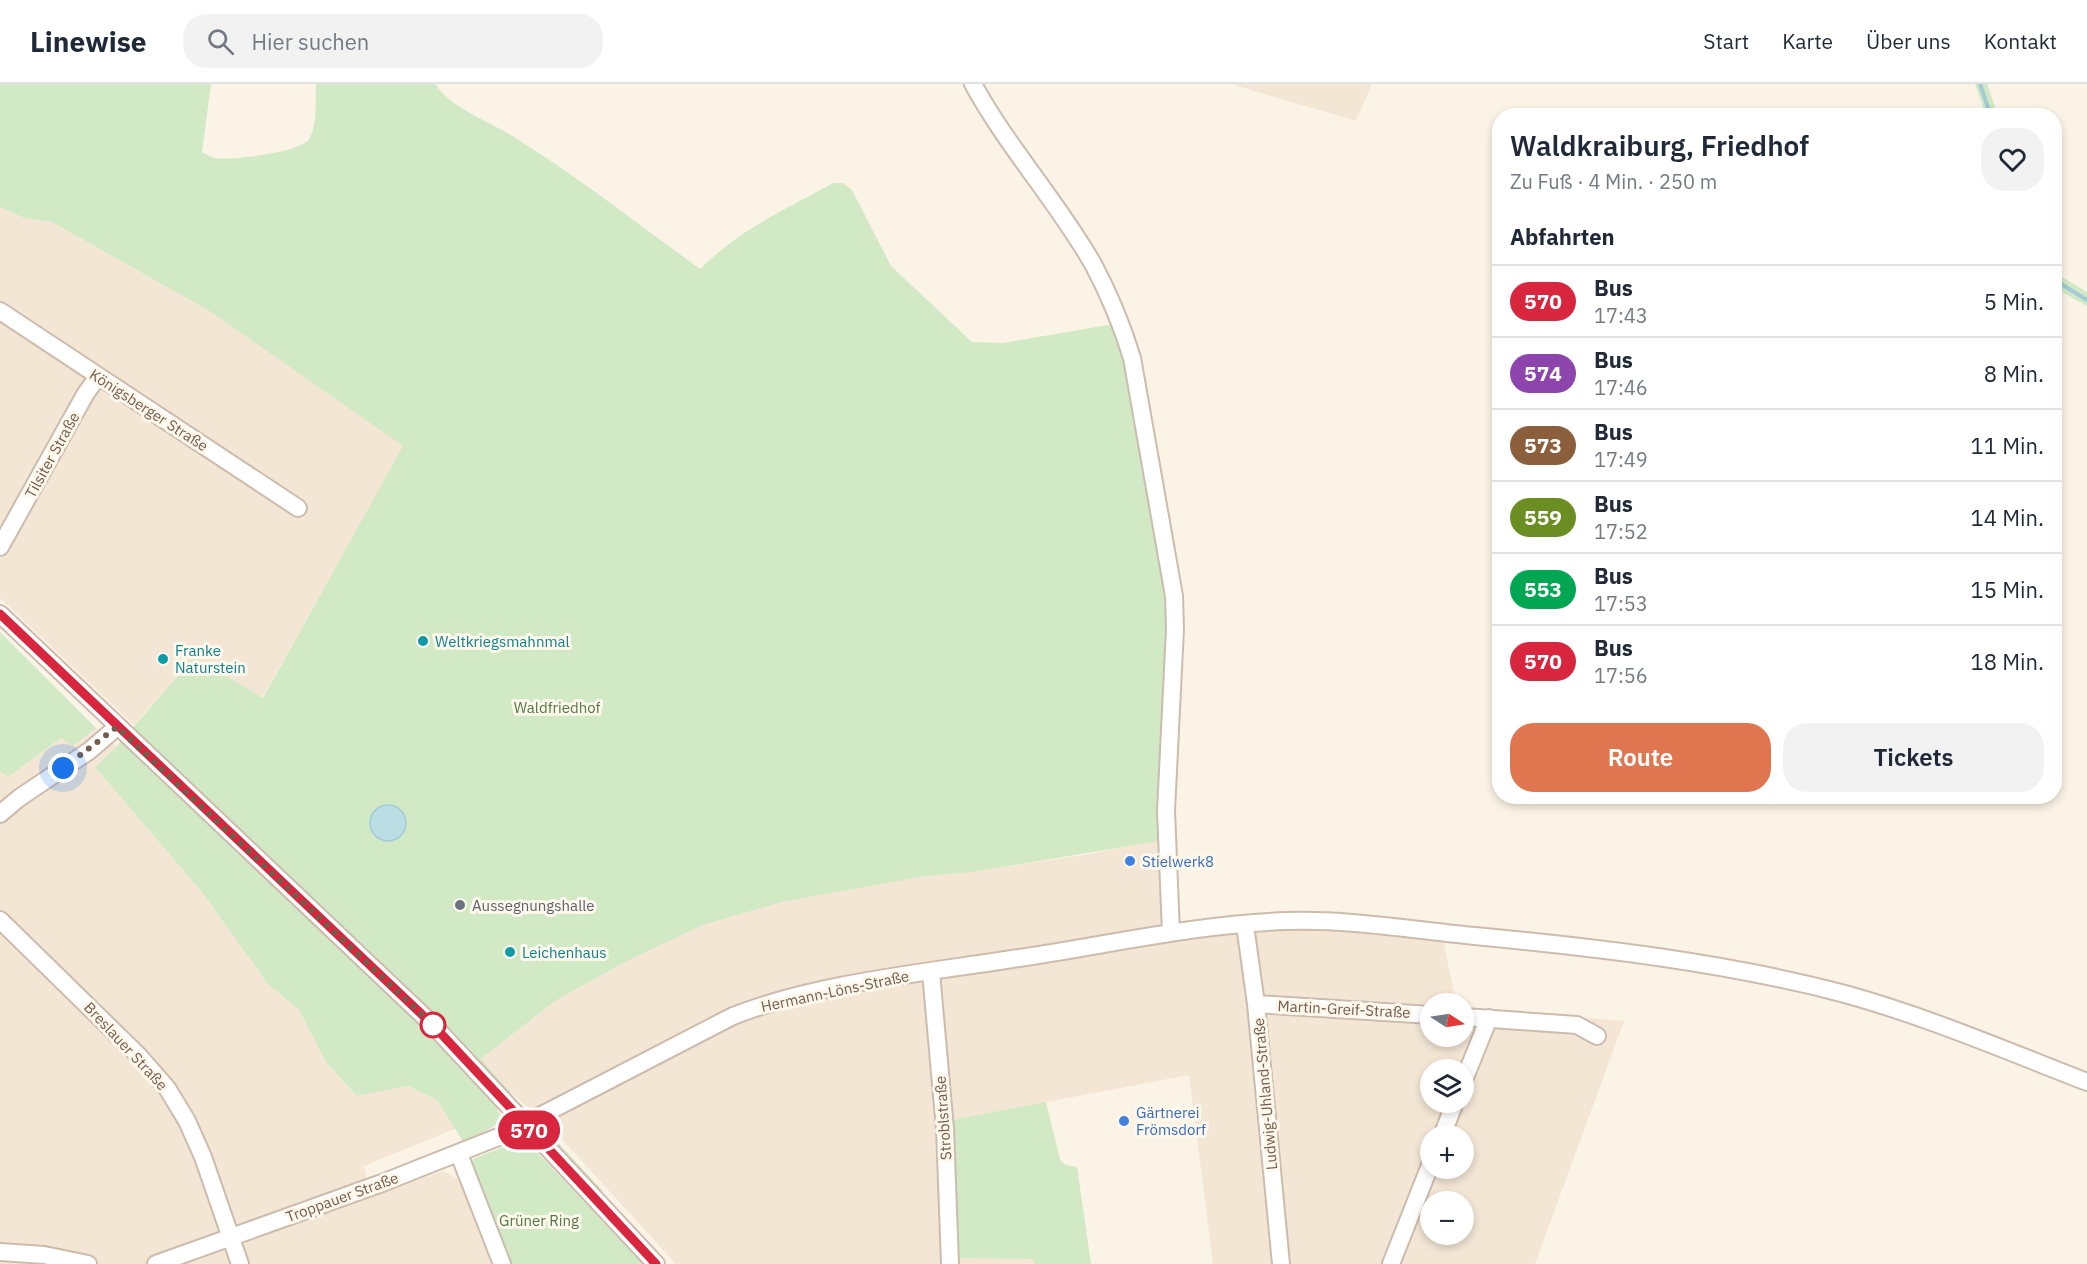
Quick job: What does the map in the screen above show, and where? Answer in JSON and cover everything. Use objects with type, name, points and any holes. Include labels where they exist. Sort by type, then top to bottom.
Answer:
[{"type":"street","points":[[973,84],[998,129],[1092,263],[1121,324],[1132,358],[1174,596],[1174,659],[1166,811],[1171,933]]},
{"type":"street","name":"Königsberger Straße","points":[[0,311],[298,508]]},
{"type":"street","name":"Tilsiter Straße","points":[[2,536],[86,393],[98,377]]},
{"type":"street","points":[[0,614],[433,1025],[656,1264]]},
{"type":"street","points":[[0,814],[19,798],[89,751],[117,727]]},
{"type":"street","name":"Breslauer Straße","points":[[0,920],[140,1056],[167,1088],[187,1121],[203,1157],[240,1264]]},
{"type":"street","name":"Hermann-Löns-Straße","points":[[526,1126],[557,1107],[733,1016],[754,1008],[826,990],[1171,933],[1292,921],[1349,924],[1652,955],[1745,972],[1846,994],[1904,1013],[2087,1082]]},
{"type":"street","name":"Ludwig-Uhland-Straße","points":[[1245,925],[1256,1004],[1281,1264]]},
{"type":"street","name":"Stroblstraße","points":[[931,972],[945,1129],[950,1264]]},
{"type":"street","name":"Martin-Greif-Straße","points":[[1256,1004],[1420,1014]]},
{"type":"street","points":[[1474,1017],[1577,1025],[1597,1036]]},
{"type":"street","points":[[1472,1059],[1489,1018]]},
{"type":"street","name":"Troppauer Straße","points":[[156,1264],[459,1154],[526,1126]]},
{"type":"street","points":[[459,1154],[502,1264]]},
{"type":"street","points":[[1390,1264],[1425,1179]]},
{"type":"street","points":[[0,1252],[44,1255],[88,1264]]},
{"type":"shaded area","points":[[1231,84],[1372,84],[1356,121]]},
{"type":"shaded area","points":[[0,207],[24,218],[52,222],[211,312],[404,446],[262,698],[194,657],[134,725],[0,598]]},
{"type":"shaded area","points":[[96,728],[117,746],[95,767],[201,891],[268,984],[299,1010],[326,1062],[357,1096],[407,1086],[438,1101],[457,1128],[364,1166],[371,1196],[443,1171],[458,1179],[467,1190],[496,1264],[0,1264],[0,771],[8,777],[61,738],[74,745]]},
{"type":"shaded area","points":[[1172,838],[1176,908],[1181,921],[1191,926],[1269,915],[1443,939],[1454,993],[1420,993],[1420,1047],[1474,1047],[1474,1009],[1624,1021],[1535,1264],[1213,1264],[1189,1075],[952,1120],[1034,1259],[1034,1264],[676,1264],[557,1134],[510,1092],[480,1060],[555,1001],[627,961],[703,925],[782,902],[926,876],[973,872]]},
{"type":"green space","name":"Waldfriedhof","points":[[0,84],[211,84],[202,152],[213,158],[223,159],[265,155],[304,144],[314,127],[316,84],[435,84],[442,93],[460,107],[511,135],[560,167],[700,269],[747,231],[833,183],[843,183],[852,190],[891,266],[972,342],[1003,343],[1114,324],[1132,395],[1168,578],[1170,667],[1157,823],[1159,841],[973,872],[926,876],[782,902],[703,925],[627,961],[555,1001],[481,1059],[510,1092],[497,1111],[505,1120],[464,1143],[438,1101],[408,1086],[357,1096],[326,1062],[299,1010],[268,984],[201,891],[95,767],[117,746],[194,657],[263,698],[403,446],[211,312],[52,222],[24,218],[0,207]]},
{"type":"green space","points":[[1975,84],[1987,84],[1996,108],[1984,108]]},
{"type":"green space","points":[[2062,277],[2087,292],[2087,306],[2062,292]]},
{"type":"green space","points":[[0,632],[96,728],[73,746],[61,738],[8,777],[0,771]]},
{"type":"green space","points":[[1046,1102],[1060,1160],[1066,1165],[1077,1167],[1091,1264],[1034,1264],[1034,1259],[956,1258],[952,1120]]},
{"type":"green space","points":[[548,1132],[603,1191],[601,1193],[550,1139]]},
{"type":"green space","name":"Grüner Ring","points":[[518,1141],[534,1149],[643,1264],[508,1264],[471,1163],[473,1159]]},
{"type":"water","points":[[388,805],[401,810],[406,823],[401,836],[388,841],[375,836],[370,823],[375,810]]},
{"type":"waterway","points":[[1980,84],[1988,108]]},
{"type":"waterway","points":[[2062,284],[2087,300]]},
{"type":"bus line","name":"570","points":[[0,614],[433,1025],[656,1264]]},
{"type":"place","name":"Weltkriegsmahnmal","points":[[423,641]]},
{"type":"place","name":"Franke Naturstein","points":[[163,659]]},
{"type":"place","name":"Stielwerk8","points":[[1130,861]]},
{"type":"place","name":"Aussegnungshalle","points":[[460,905]]},
{"type":"place","name":"Leichenhaus","points":[[510,952]]},
{"type":"place","name":"Gärtnerei Frömsdorf","points":[[1124,1121]]},
{"type":"route","points":[[63,768],[89,751],[117,727],[433,1025]]}]
